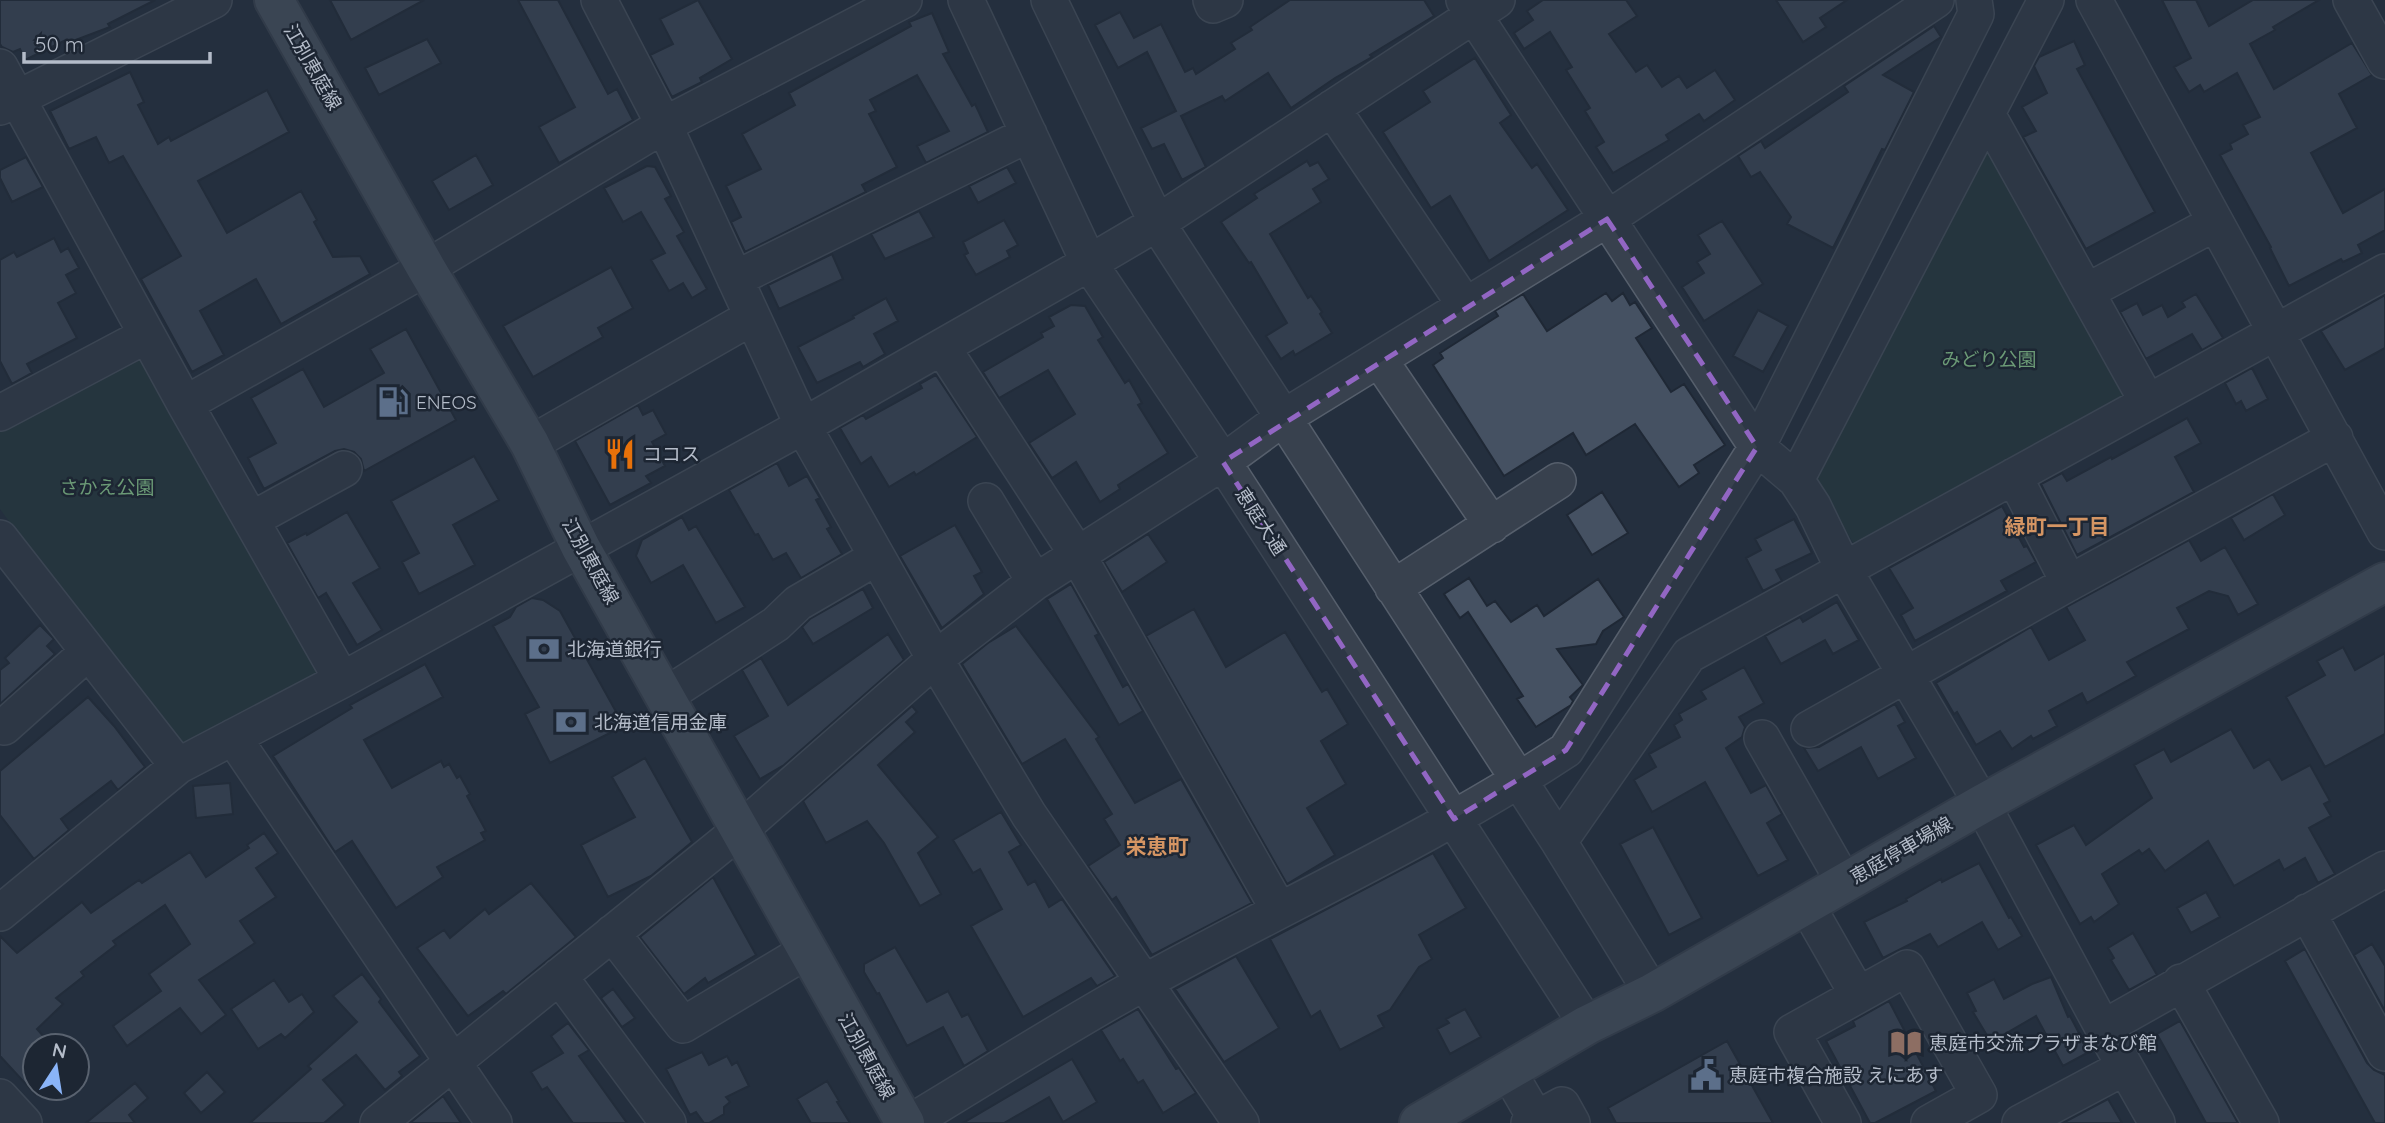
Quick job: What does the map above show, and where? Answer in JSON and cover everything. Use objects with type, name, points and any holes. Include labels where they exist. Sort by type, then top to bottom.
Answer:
[{"type":"main road","name":"江別恵庭線","points":[[274,0],[426,268],[530,444],[582,548],[907,1123]]},
{"type":"main road","name":"恵庭停車場線","points":[[1438,1118],[1508,1071],[1587,1026],[1652,993],[1982,804],[2385,582]]},
{"type":"street","points":[[9,103],[214,0]]},
{"type":"street","points":[[599,0],[664,125],[803,426],[935,659],[1029,815],[1241,1123]]},
{"type":"street","points":[[185,404],[426,268],[664,125],[904,0]]},
{"type":"street","name":"恵庭大通","points":[[966,0],[1089,263],[1223,462],[1587,1026]]},
{"type":"street","points":[[1049,0],[1157,223],[1559,842],[1652,993]]},
{"type":"street","points":[[1211,0],[1213,5],[1225,0]]},
{"type":"street","points":[[378,1123],[740,830],[935,659],[1035,582],[1223,462],[1283,418],[1607,219],[1936,0]]},
{"type":"street","points":[[907,1123],[1145,982],[1454,819],[1566,750],[1757,447],[1976,14],[1974,0]]},
{"type":"street","points":[[1796,480],[2046,0]]},
{"type":"street","points":[[2094,0],[2274,332],[2336,438],[2385,532]]},
{"type":"street","points":[[2351,0],[2385,61]]},
{"type":"street","points":[[0,913],[178,766],[342,680],[803,426],[1089,263],[1157,223],[1332,108],[1478,5],[1607,219],[1757,447],[1796,480],[1812,506],[1844,570],[1982,804],[2157,1123]]},
{"type":"street","points":[[0,67],[9,103],[147,335],[342,680]]},
{"type":"street","points":[[1332,108],[1465,305]]},
{"type":"street","points":[[1987,114],[2147,401]]},
{"type":"street","points":[[735,279],[1029,134]]},
{"type":"street","points":[[2086,292],[2215,223]]},
{"type":"street","points":[[1559,842],[1689,655],[2385,272]]},
{"type":"street","points":[[530,444],[752,317]]},
{"type":"street","points":[[0,413],[147,335]]},
{"type":"street","points":[[942,347],[1077,554],[1279,910]]},
{"type":"street","points":[[1379,359],[1492,525]]},
{"type":"street","points":[[1810,730],[2069,583],[2336,438]]},
{"type":"street","points":[[251,520],[344,468]]},
{"type":"street","points":[[2014,476],[2069,583]]},
{"type":"street","points":[[1393,587],[1558,481]]},
{"type":"street","points":[[986,501],[1035,582]]},
{"type":"street","points":[[0,538],[178,766]]},
{"type":"street","points":[[665,696],[776,624],[798,603],[877,557]]},
{"type":"street","points":[[4,727],[89,652]]},
{"type":"street","points":[[233,737],[494,1123]]},
{"type":"street","points":[[1762,738],[1844,882]]},
{"type":"street","points":[[2103,1028],[2307,912],[2381,881]]},
{"type":"street","points":[[1806,904],[1858,995]]},
{"type":"street","points":[[2307,912],[2385,1053]]},
{"type":"street","points":[[612,933],[683,1025],[808,950]]},
{"type":"street","points":[[1843,1123],[1792,1032],[1907,968],[1979,1095],[1929,1123]]},
{"type":"street","points":[[559,976],[668,1123]]},
{"type":"street","points":[[2181,982],[2261,1123]]},
{"type":"street","points":[[2020,1123],[2125,1067]]},
{"type":"street","points":[[1508,1071],[1532,1121],[1562,1105],[1573,1123]]},
{"type":"street","points":[[0,1097],[23,1123]]},
{"type":"highlighted area","points":[[1607,219],[1757,447],[1566,750],[1454,819],[1223,462]]},
{"type":"green space","name":"みどり公園","points":[[1981,148],[1998,148],[2128,400],[1857,549],[1810,474]]},
{"type":"green space","name":"さかえ公園","points":[[145,353],[320,661],[315,678],[176,751],[0,509],[0,428]]},
{"type":"building","points":[[0,0],[155,0],[108,24],[110,27],[65,44],[64,41],[25,60],[20,49],[13,52],[0,44]]},
{"type":"building","points":[[330,0],[424,0],[351,40]]},
{"type":"building","points":[[518,0],[558,0],[608,94],[617,89],[633,120],[559,163],[539,127],[575,107]]},
{"type":"building","points":[[698,0],[732,59],[700,78],[702,82],[672,97],[650,55],[673,44],[660,19]]},
{"type":"building","points":[[1290,0],[1424,0],[1434,16],[1291,108],[1268,73],[1225,101],[1222,96],[1181,116],[1206,167],[1182,180],[1164,144],[1152,149],[1141,128],[1176,111],[1147,52],[1118,68],[1095,25],[1120,12],[1134,38],[1161,24],[1185,72],[1193,68],[1196,74],[1235,49],[1231,43]]},
{"type":"building","points":[[1543,0],[1626,0],[1637,16],[1609,34],[1636,72],[1647,65],[1662,87],[1679,76],[1687,88],[1715,70],[1735,100],[1704,121],[1699,114],[1666,135],[1669,140],[1613,173],[1596,147],[1604,142],[1585,111],[1590,108],[1566,70],[1572,67],[1550,32],[1524,49],[1514,33],[1533,20],[1527,11]]},
{"type":"building","points":[[1776,0],[1847,0],[1820,18],[1826,27],[1803,42]]},
{"type":"building","points":[[2162,0],[2196,0],[2209,26],[2253,0],[2319,0],[2250,44],[2274,89],[2352,43],[2372,75],[2339,94],[2357,128],[2311,153],[2343,213],[2385,189],[2385,230],[2358,245],[2362,253],[2343,262],[2341,259],[2289,286],[2271,247],[2220,155],[2232,149],[2230,144],[2248,134],[2243,125],[2260,117],[2237,73],[2204,92],[2200,85],[2189,92],[2174,67],[2191,58]]},
{"type":"building","points":[[932,13],[949,52],[943,54],[972,106],[975,104],[988,132],[926,163],[917,146],[949,131],[917,75],[870,100],[876,111],[869,114],[897,167],[862,185],[866,192],[745,252],[731,222],[741,217],[726,186],[761,169],[742,134],[795,105],[789,93],[911,26],[909,22]]},
{"type":"building","points":[[1934,26],[1941,37],[1883,75],[1914,92],[1885,150],[1882,149],[1833,248],[1787,224],[1791,217],[1760,172],[1751,177],[1738,156],[1761,141],[1765,148],[1848,92],[1844,86]]},
{"type":"building","points":[[427,39],[441,63],[379,95],[365,68]]},
{"type":"building","points":[[2074,41],[2085,65],[2077,69],[2155,212],[2086,249],[2023,137],[2036,131],[2022,107],[2047,93],[2034,66],[2039,57]]},
{"type":"building","points":[[1475,58],[1511,115],[1500,123],[1532,168],[1537,164],[1568,210],[1489,261],[1450,196],[1431,208],[1383,132],[1430,102],[1423,91]]},
{"type":"building","points":[[130,72],[144,102],[138,105],[158,144],[169,137],[171,141],[267,90],[289,132],[198,181],[227,233],[301,191],[333,257],[360,256],[370,274],[281,324],[256,279],[200,311],[224,355],[192,372],[141,279],[181,256],[123,156],[109,163],[96,137],[69,149],[50,111]]},
{"type":"building","points":[[476,155],[493,185],[449,210],[432,181]]},
{"type":"building","points":[[26,157],[43,187],[12,202],[0,178],[0,170]]},
{"type":"building","points":[[1307,161],[1310,166],[1318,162],[1329,179],[1313,189],[1321,202],[1270,234],[1308,298],[1311,296],[1322,312],[1320,314],[1332,333],[1295,355],[1293,351],[1281,359],[1266,336],[1287,323],[1251,262],[1249,263],[1221,222],[1257,198],[1254,194]]},
{"type":"building","points":[[647,166],[655,167],[671,196],[665,199],[684,232],[677,236],[707,289],[692,298],[683,283],[669,291],[651,260],[665,253],[641,212],[623,222],[604,188]]},
{"type":"building","points":[[1007,167],[1016,183],[978,203],[969,186]]},
{"type":"building","points":[[919,211],[934,237],[885,259],[871,234]]},
{"type":"building","points":[[1004,220],[1018,245],[1007,251],[1010,257],[976,275],[964,255],[968,253],[963,242]]},
{"type":"building","points":[[1722,221],[1763,284],[1704,321],[1682,287],[1704,273],[1697,262],[1710,254],[1698,235]]},
{"type":"building","points":[[54,238],[61,252],[68,248],[79,268],[66,275],[76,293],[58,303],[77,338],[27,364],[32,373],[12,384],[0,361],[0,260],[14,252],[17,257]]},
{"type":"building","points":[[832,254],[843,279],[779,309],[768,285]]},
{"type":"building","points":[[611,267],[633,308],[598,328],[603,337],[533,377],[503,326]]},
{"type":"building","points":[[1606,293],[1612,301],[1623,293],[1630,305],[1635,302],[1652,328],[1636,338],[1671,392],[1684,384],[1725,445],[1694,465],[1699,473],[1679,487],[1635,424],[1586,455],[1573,433],[1504,476],[1433,365],[1443,358],[1440,353],[1498,316],[1495,311],[1523,294],[1547,331]]},
{"type":"building","points":[[2196,294],[2223,338],[2202,350],[2192,334],[2146,359],[2120,312],[2137,303],[2143,315],[2162,305],[2168,317],[2185,307],[2182,302]]},
{"type":"building","points":[[2385,295],[2385,348],[2345,370],[2321,331]]},
{"type":"building","points":[[886,298],[898,321],[874,334],[885,354],[863,367],[860,362],[817,383],[798,347]]},
{"type":"building","points":[[1071,305],[1085,306],[1103,337],[1098,340],[1125,383],[1129,380],[1142,403],[1138,405],[1168,453],[1118,485],[1120,489],[1100,502],[1076,462],[1052,478],[1029,443],[1075,414],[1048,370],[999,398],[983,372],[1043,337],[1041,333],[1054,326],[1049,317]]},
{"type":"building","points":[[1758,310],[1788,326],[1763,372],[1733,356]]},
{"type":"building","points":[[406,329],[456,420],[364,471],[361,459],[354,452],[344,449],[335,451],[264,489],[248,458],[276,443],[251,398],[303,369],[324,407],[384,373],[370,349]]},
{"type":"building","points":[[2252,368],[2268,399],[2246,411],[2241,401],[2236,404],[2225,383]]},
{"type":"building","points":[[936,375],[977,437],[916,475],[914,472],[889,487],[871,457],[861,464],[840,428],[863,415],[866,419],[922,388],[920,384]]},
{"type":"building","name":"ココス","points":[[638,405],[643,415],[653,410],[666,434],[652,442],[665,466],[646,476],[651,483],[610,505],[575,441]]},
{"type":"building","points":[[2187,418],[2201,443],[2175,457],[2194,492],[2077,555],[2041,484],[2062,473],[2067,481]]},
{"type":"building","points":[[474,456],[499,500],[453,525],[475,565],[419,594],[402,562],[419,553],[391,501]]},
{"type":"building","points":[[777,463],[789,486],[807,476],[820,498],[816,500],[831,527],[827,529],[842,554],[801,578],[786,553],[773,560],[729,490]]},
{"type":"building","points":[[1602,492],[1628,533],[1592,555],[1567,515]]},
{"type":"building","points":[[2273,494],[2285,515],[2244,540],[2231,518]]},
{"type":"building","points":[[2002,506],[2024,547],[2027,546],[2036,562],[2001,581],[2007,591],[1915,641],[1901,615],[1913,608],[1889,568]]},
{"type":"building","points":[[347,512],[380,568],[353,583],[382,630],[357,645],[326,593],[318,598],[287,543]]},
{"type":"building","points":[[682,517],[689,530],[696,526],[745,607],[716,623],[683,565],[651,583],[636,556],[642,540]]},
{"type":"building","points":[[1794,519],[1812,553],[1776,570],[1782,581],[1763,591],[1746,558],[1761,550],[1755,539]]},
{"type":"building","points":[[955,525],[982,572],[974,576],[984,594],[942,628],[900,556]]},
{"type":"building","points":[[1148,534],[1167,562],[1122,592],[1104,562]]},
{"type":"building","points":[[2189,540],[2201,561],[2225,547],[2258,604],[2238,615],[2228,596],[2209,591],[2177,608],[2189,629],[2127,662],[2136,676],[2087,703],[2082,693],[2049,711],[2057,726],[2033,739],[2031,736],[2012,749],[2000,731],[1976,745],[1936,683],[2031,627],[2049,660],[2085,640],[2066,607]]},
{"type":"building","points":[[1469,578],[1487,606],[1495,601],[1511,622],[1537,605],[1544,616],[1598,579],[1624,617],[1603,631],[1596,644],[1557,649],[1583,685],[1570,697],[1573,701],[1571,705],[1536,727],[1517,699],[1523,696],[1468,612],[1460,618],[1444,594]]},
{"type":"building","points":[[1071,584],[1099,634],[1095,636],[1123,687],[1128,684],[1143,711],[1119,725],[1047,599]]},
{"type":"building","points":[[863,589],[873,608],[813,644],[802,627],[810,619]]},
{"type":"building","points":[[532,598],[543,600],[560,611],[624,726],[550,763],[525,714],[539,707],[493,626],[510,617],[516,607]]},
{"type":"building","points":[[1837,602],[1859,640],[1833,654],[1825,640],[1781,664],[1765,636],[1800,617],[1803,622]]},
{"type":"building","points":[[1194,609],[1226,667],[1285,632],[1322,692],[1327,689],[1348,724],[1321,741],[1346,784],[1307,808],[1335,855],[1287,884],[1146,636]]},
{"type":"building","points":[[40,625],[54,639],[47,646],[55,654],[0,704],[0,670],[9,663],[5,658]]},
{"type":"building","points":[[1016,626],[1099,737],[1096,739],[1135,803],[1181,779],[1252,903],[1152,955],[1116,897],[1112,900],[1088,866],[1120,845],[1104,819],[1112,814],[1065,739],[1022,764],[962,664],[988,643]]},
{"type":"building","points":[[888,634],[904,660],[784,765],[760,779],[734,736],[768,716],[742,670],[761,658],[788,705]]},
{"type":"building","points":[[2343,647],[2355,670],[2385,653],[2385,734],[2325,767],[2286,697],[2325,675],[2317,661]]},
{"type":"building","points":[[425,664],[443,697],[364,740],[392,788],[441,761],[444,767],[449,764],[457,778],[460,776],[470,794],[467,796],[486,831],[481,833],[485,840],[437,867],[443,877],[396,908],[352,841],[335,852],[273,756],[352,708],[350,705]]},
{"type":"building","points":[[1744,667],[1764,703],[1739,717],[1745,727],[1742,737],[1726,748],[1751,793],[1766,785],[1782,814],[1767,823],[1788,860],[1758,876],[1705,782],[1652,812],[1634,780],[1656,767],[1649,754],[1680,737],[1674,725],[1682,720],[1679,714],[1706,699],[1701,691]]},
{"type":"building","points":[[88,697],[145,767],[118,790],[111,781],[61,819],[69,830],[34,859],[0,815],[0,771]]},
{"type":"building","points":[[1895,704],[1905,722],[1898,726],[1916,758],[1878,779],[1861,747],[1818,771],[1804,748],[1819,747]]},
{"type":"building","points":[[912,706],[917,712],[906,722],[915,732],[878,765],[938,837],[918,853],[941,894],[920,906],[884,843],[867,821],[826,843],[803,801]]},
{"type":"building","points":[[2231,729],[2254,768],[2269,759],[2282,780],[2310,765],[2330,801],[2324,804],[2331,816],[2309,828],[2335,874],[2318,883],[2305,858],[2284,870],[2279,860],[2234,886],[2208,841],[2165,871],[2149,849],[2142,854],[2139,850],[2102,874],[2119,904],[2094,922],[2091,917],[2080,924],[2036,845],[2074,825],[2086,845],[2152,798],[2134,765],[2164,749],[2171,762]]},
{"type":"building","points":[[645,758],[692,842],[651,876],[608,897],[581,845],[635,817],[612,777]]},
{"type":"building","points":[[230,783],[233,814],[196,818],[193,786]]},
{"type":"building","points":[[1001,812],[1021,845],[1009,852],[1028,885],[1035,881],[1049,907],[1062,899],[1115,976],[1097,986],[1091,978],[1023,1017],[971,926],[1002,909],[980,869],[973,873],[953,840]]},
{"type":"building","points":[[1653,827],[1702,918],[1669,935],[1620,844]]},
{"type":"building","points":[[264,833],[278,853],[256,868],[276,897],[240,921],[255,943],[199,980],[226,1015],[201,1034],[180,1008],[127,1046],[113,1026],[161,991],[149,974],[190,944],[165,905],[113,941],[116,945],[81,972],[84,976],[56,998],[63,1004],[37,1029],[40,1032],[21,1032],[21,1079],[0,1056],[0,936],[17,953],[82,902],[91,913],[139,880],[142,883],[190,852],[206,877],[249,848],[247,845]]},
{"type":"building","points":[[1433,853],[1466,908],[1419,935],[1432,959],[1419,967],[1390,1010],[1378,1016],[1384,1027],[1340,1050],[1320,1011],[1311,1017],[1270,939]]},
{"type":"building","points":[[1979,863],[2022,936],[1998,950],[1982,922],[1938,947],[1930,934],[1883,958],[1864,922],[1907,901],[1906,899],[1941,879],[1942,882]]},
{"type":"building","points":[[713,877],[756,955],[708,983],[705,978],[684,994],[640,937]]},
{"type":"building","points":[[531,883],[576,937],[506,994],[503,991],[468,1016],[417,948],[444,930],[450,938],[485,909],[489,914]]},
{"type":"building","points":[[2206,892],[2220,917],[2191,933],[2177,908]]},
{"type":"building","points":[[2133,933],[2157,975],[2129,990],[2111,960],[2114,958],[2108,948]]},
{"type":"building","points":[[2372,944],[2385,966],[2385,1011],[2354,955]]},
{"type":"building","points":[[895,947],[927,1002],[948,991],[962,1017],[968,1014],[988,1051],[964,1066],[943,1027],[907,1046],[879,993],[877,994],[864,972],[864,964]]},
{"type":"building","points":[[2305,949],[2367,1063],[2385,1075],[2385,1123],[2375,1123],[2285,961]]},
{"type":"building","points":[[1236,956],[1279,1028],[1224,1062],[1175,989]]},
{"type":"building","points":[[362,974],[381,999],[379,1002],[420,1056],[399,1072],[402,1076],[385,1090],[356,1055],[323,1080],[345,1105],[324,1123],[250,1123],[311,1069],[308,1066],[357,1022],[333,996]]},
{"type":"building","points":[[2051,977],[2068,1017],[2070,1016],[2089,1052],[2063,1066],[2036,1016],[1991,1042],[1973,1012],[1976,1011],[1967,993],[1994,979],[2004,999]]},
{"type":"building","points":[[274,980],[289,1002],[302,994],[314,1012],[285,1038],[281,1034],[258,1049],[231,1009]]},
{"type":"building","points":[[613,989],[635,1018],[622,1027],[601,998]]},
{"type":"building","points":[[1889,1001],[1936,1091],[1875,1123],[1870,1123],[1826,1041],[1855,1026],[1853,1021]]},
{"type":"building","points":[[1138,1009],[1176,1069],[1179,1068],[1196,1093],[1163,1113],[1143,1080],[1138,1083],[1123,1059],[1120,1061],[1101,1030]]},
{"type":"building","points":[[1465,1009],[1481,1037],[1450,1054],[1437,1029],[1449,1023],[1446,1019]]},
{"type":"building","points":[[2180,1021],[2238,1123],[2206,1123],[2157,1034]]},
{"type":"building","points":[[568,1023],[589,1050],[579,1056],[627,1123],[573,1123],[547,1087],[542,1090],[531,1072],[563,1053],[551,1036]]},
{"type":"building","name":"恵庭市複合施設 えにあす","points":[[1727,1041],[1773,1123],[1616,1123],[1608,1108]]},
{"type":"building","points":[[702,1052],[709,1065],[727,1056],[732,1065],[737,1062],[749,1086],[726,1097],[730,1102],[724,1107],[724,1114],[709,1123],[704,1123],[696,1112],[690,1115],[666,1069]]},
{"type":"building","points":[[1072,1059],[1097,1102],[1063,1122],[1049,1097],[1004,1123],[963,1123]]},
{"type":"building","points":[[207,1072],[225,1092],[201,1113],[184,1093]]},
{"type":"building","points":[[827,1081],[850,1123],[811,1123],[797,1099]]},
{"type":"building","points":[[135,1083],[148,1098],[129,1115],[135,1123],[86,1123]]},
{"type":"building","points":[[443,1096],[461,1123],[410,1123]]},
{"type":"building","points":[[2108,1099],[2122,1123],[2063,1123]]},
{"type":"place","name":"ENEOS","points":[[393,402]]},
{"type":"place","name":"ココス","points":[[620,454]]},
{"type":"place","name":"北海道銀行","points":[[544,649]]},
{"type":"place","name":"北海道信用金庫","points":[[571,722]]},
{"type":"place","name":"恵庭市交流プラザまなび館","points":[[1906,1043]]},
{"type":"place","name":"恵庭市複合施設 えにあす","points":[[1706,1075]]},
{"type":"district","name":"緑町一丁目","points":[[2057,526]]},
{"type":"district","name":"栄恵町","points":[[1157,846]]}]
